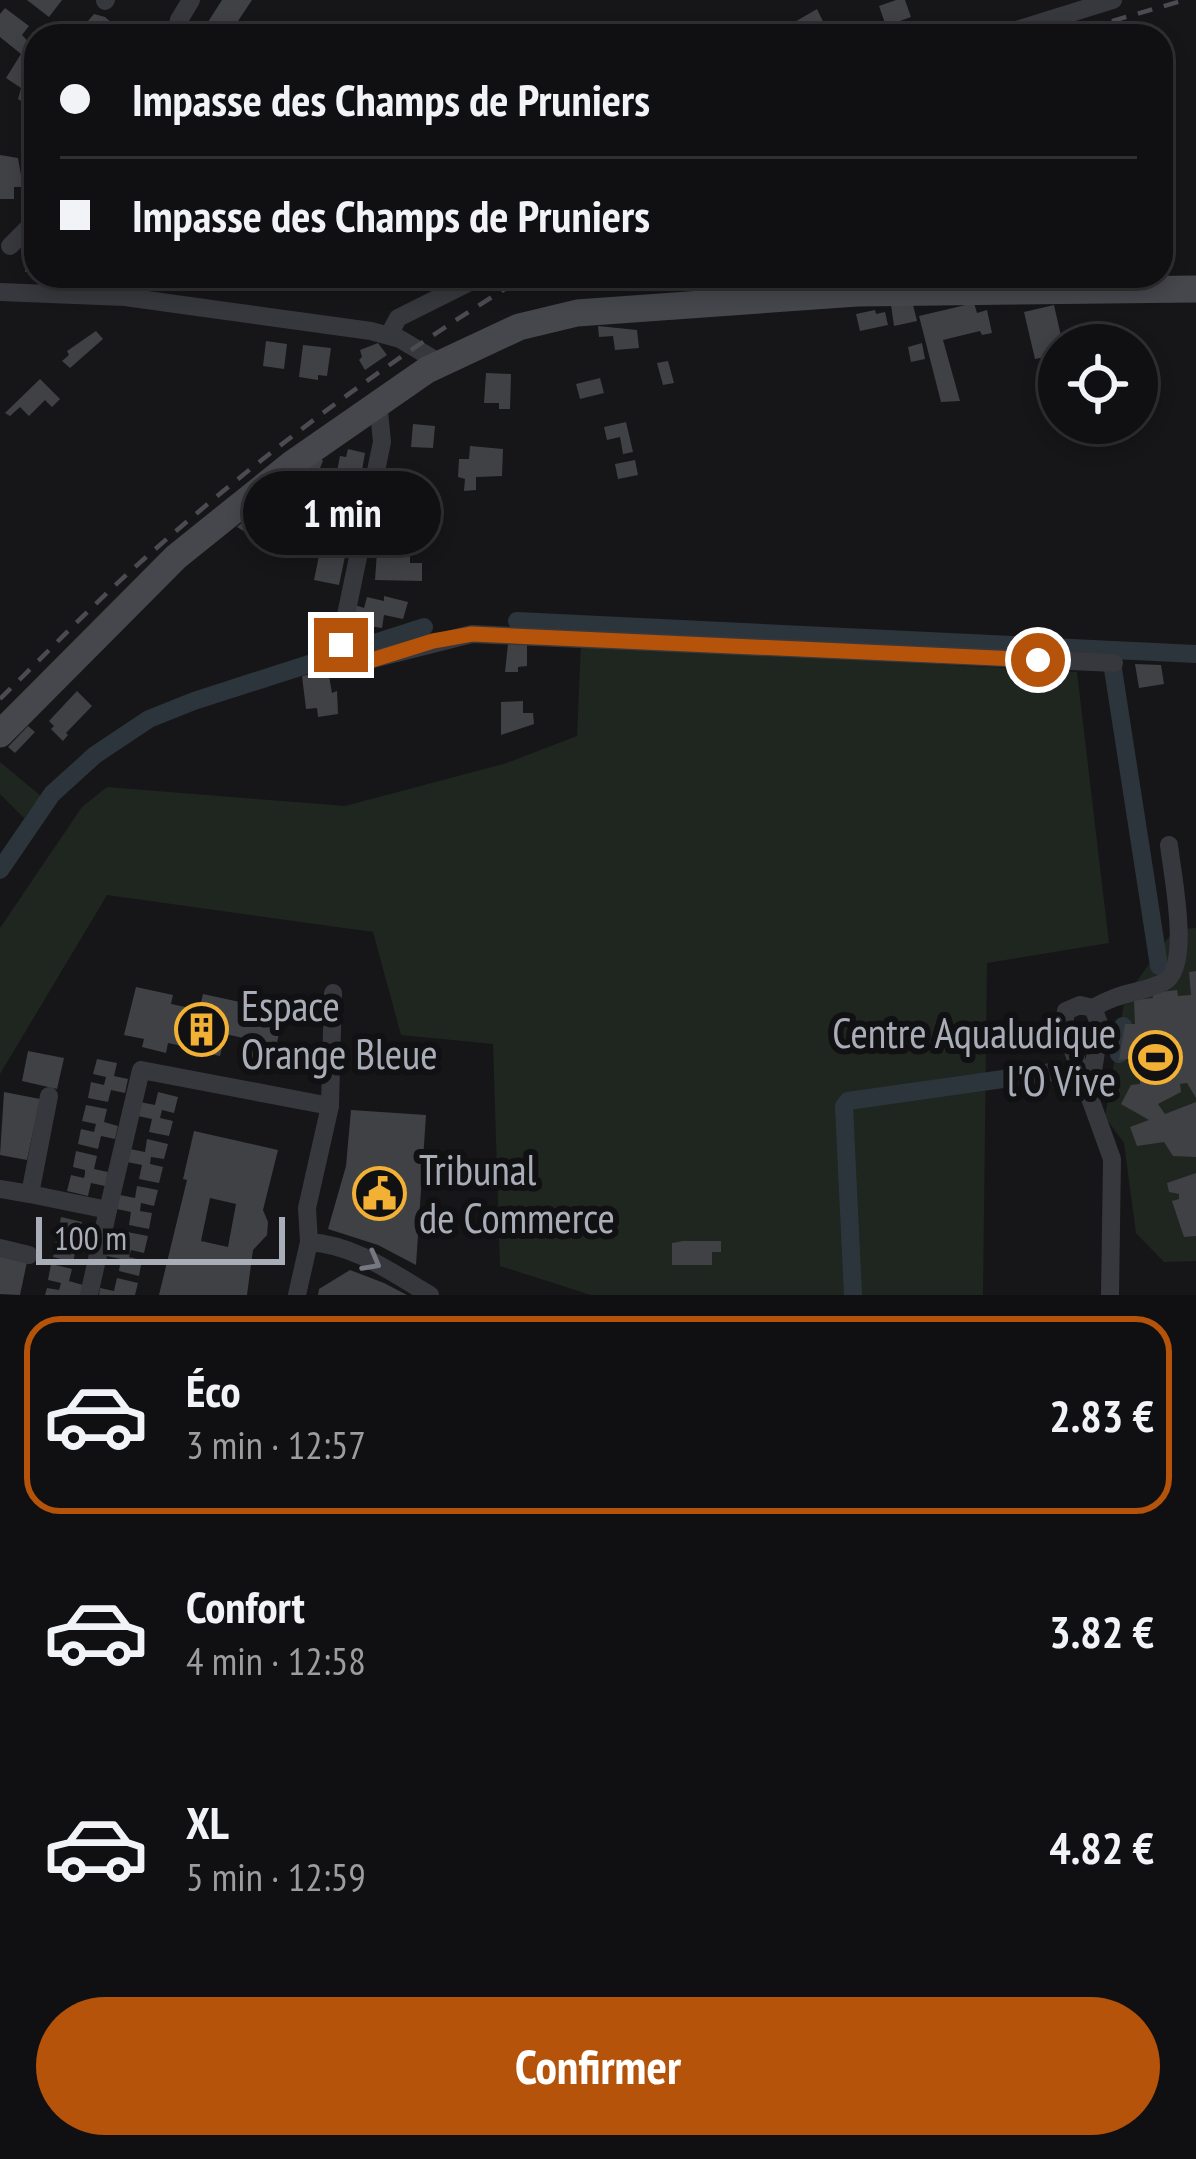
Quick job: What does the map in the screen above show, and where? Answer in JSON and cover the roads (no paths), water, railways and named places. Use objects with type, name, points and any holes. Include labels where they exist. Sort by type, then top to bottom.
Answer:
[{"type":"street","points":[[1036,24],[1113,0]]},
{"type":"street","points":[[10,246],[24,232]]},
{"type":"street","points":[[0,292],[42,288]]},
{"type":"street","points":[[93,288],[389,335],[440,363]]},
{"type":"street","points":[[389,335],[398,318],[458,288]]},
{"type":"street","points":[[0,734],[176,557],[293,463],[440,363],[519,327],[577,313],[927,290],[1196,289]]},
{"type":"street","points":[[378,401],[382,442],[343,652],[353,666],[442,639],[481,634],[1114,663]]},
{"type":"street","points":[[1110,1295],[1115,1177],[1064,1022],[1069,1008],[1080,1004],[1093,1008],[1119,993],[1165,982],[1174,972],[1178,934],[1169,845]]},
{"type":"street","points":[[297,1295],[309,1242],[307,1208],[330,1106],[333,993]]},
{"type":"street","points":[[1090,1090],[1100,1026],[1093,1008]]},
{"type":"street","points":[[89,1295],[140,1070],[330,1106]]},
{"type":"street","points":[[30,1194],[49,1096]]},
{"type":"street","points":[[0,1189],[108,1210]]},
{"type":"street","points":[[309,1242],[361,1255],[430,1295]]},
{"type":"street","points":[[0,1249],[29,1255]]},
{"type":"waterway","points":[[517,621],[1196,654]]},
{"type":"waterway","points":[[0,870],[52,794],[95,755],[149,719],[424,627]]},
{"type":"waterway","points":[[1113,669],[1159,966]]},
{"type":"waterway","points":[[1119,1054],[1123,1026]]},
{"type":"waterway","points":[[853,1295],[844,1106],[848,1101],[1052,1072]]},
{"type":"railway","points":[[1102,24],[1185,0]]},
{"type":"railway","points":[[0,699],[125,576],[235,482],[377,374],[507,288]]},
{"type":"place","name":"Espace Orange Bleue","points":[[202,1030]]},
{"type":"place","name":"Centre Aqualudique l'O Vive","points":[[1155,1057]]},
{"type":"place","name":"Tribunal de Commerce","points":[[380,1194]]}]
